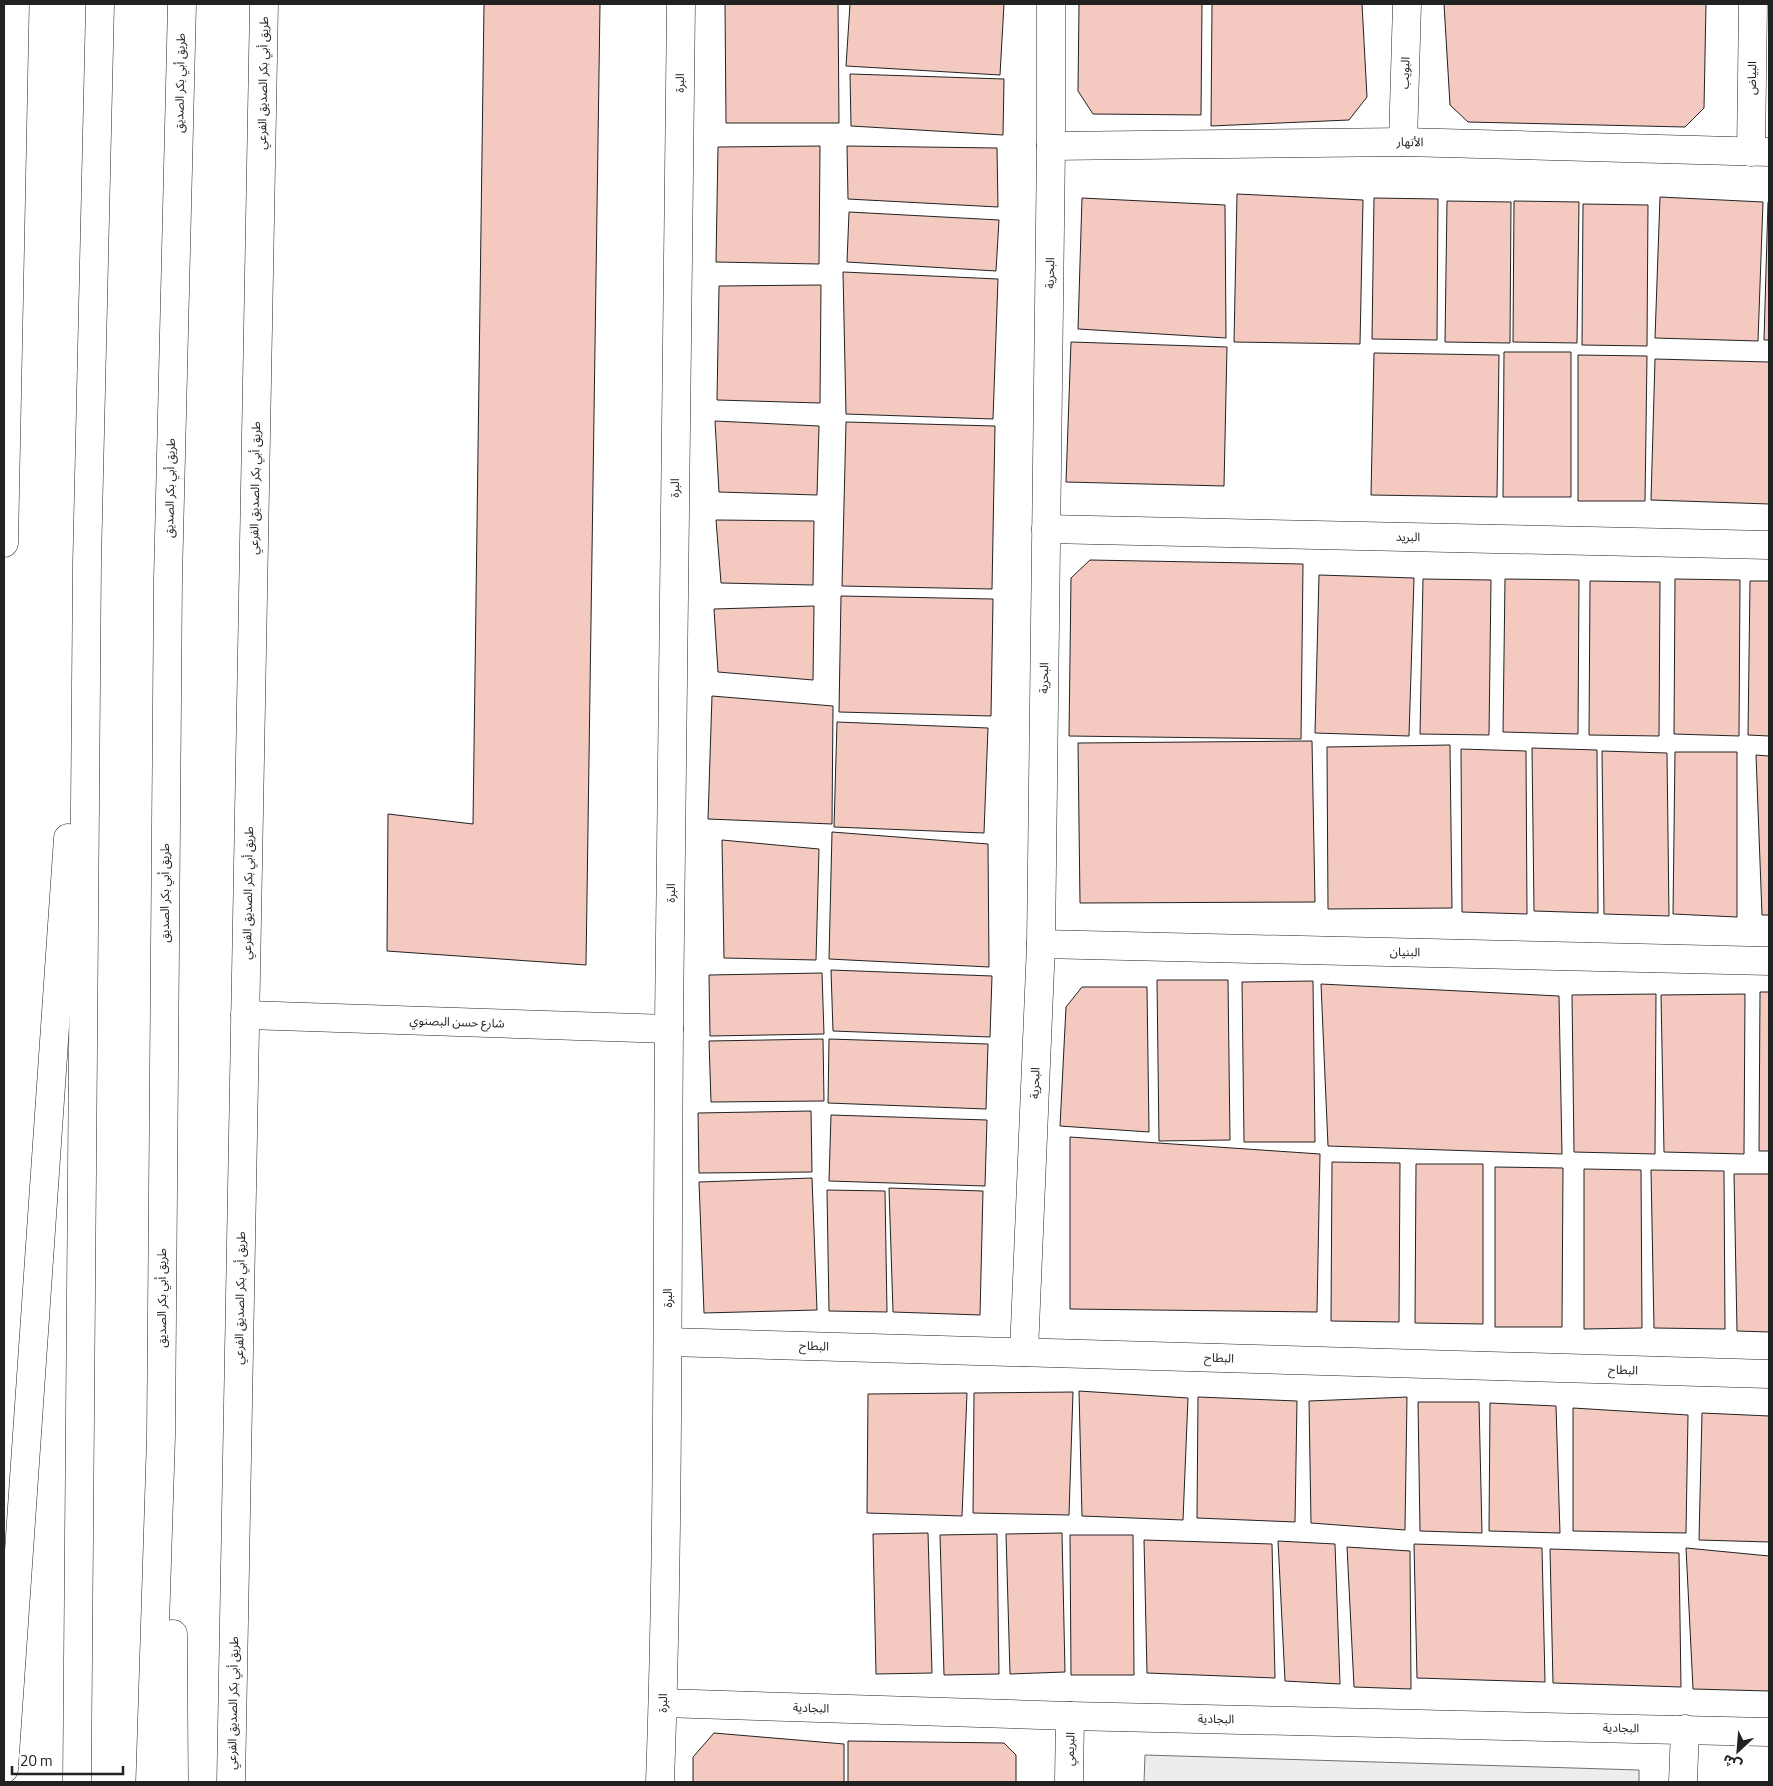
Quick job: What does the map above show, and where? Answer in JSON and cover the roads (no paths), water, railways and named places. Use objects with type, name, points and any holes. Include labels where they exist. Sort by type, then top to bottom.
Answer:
[{"type":"street","points":[[4,543],[15,4]]},
{"type":"street","points":[[77,1782],[87,562],[100,4]]},
{"type":"street","name":"طريق أبي بكر الصديق","points":[[150,1782],[162,1436],[168,579],[182,4]]},
{"type":"street","name":"طريق أبي بكر الصديق الفرعي","points":[[231,1782],[264,4]]},
{"type":"street","name":"البرة","points":[[660,1782],[663,1703],[668,1342],[669,1029],[681,4]]},
{"type":"street","name":"البحرية","points":[[1024,1352],[1041,944],[1051,146],[1051,4]]},
{"type":"street","name":"البويب","points":[[1403,142],[1407,4]]},
{"type":"street","name":"البياض","points":[[1753,4],[1760,152]]},
{"type":"street","name":"الأنهار","points":[[1051,146],[1403,142],[1760,152]]},
{"type":"street","name":"البريد","points":[[1046,528],[1769,545]]},
{"type":"street","points":[[4,1769],[87,562]]},
{"type":"street","name":"البنيان","points":[[1041,944],[1769,960]]},
{"type":"street","points":[[165,945],[174,1782]]},
{"type":"street","name":"شارع حسن البصنوي","points":[[246,1015],[669,1029]]},
{"type":"street","name":"البطاح","points":[[668,1342],[1769,1374]]},
{"type":"street","name":"البجادية","points":[[663,1703],[1070,1716],[1769,1732]]},
{"type":"street","name":"البريمي","points":[[1069,1782],[1070,1716]]},
{"type":"street","points":[[1683,1782],[1685,1729]]}]
